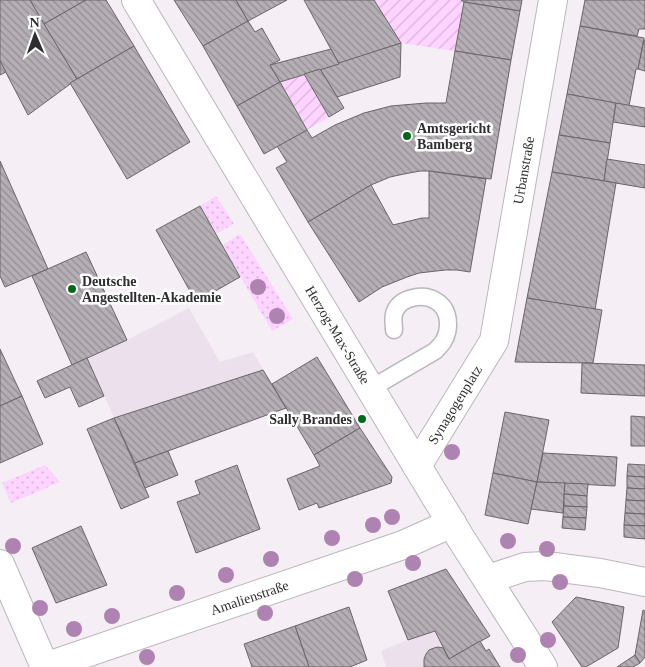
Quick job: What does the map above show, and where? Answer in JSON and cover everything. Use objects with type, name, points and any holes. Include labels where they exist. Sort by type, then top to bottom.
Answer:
[{"type":"street","name":"Herzog-Max-Straße","points":[[136,0],[416,466],[543,667]]},
{"type":"street","name":"Urbanstraße","points":[[494,341],[553,0]]},
{"type":"street","name":"Synagogenplatz","points":[[416,466],[494,341]]},
{"type":"street","name":"Amalienstraße","points":[[45,667],[394,548],[452,523]]},
{"type":"street","points":[[0,564],[45,667]]},
{"type":"street","points":[[488,579],[525,567],[546,566],[600,573],[645,582]]},
{"type":"lane","points":[[370,388],[435,351],[443,342],[449,321],[444,309],[436,300],[415,297],[404,301],[394,312],[394,330]]},
{"type":"shaded area","points":[[374,0],[461,0],[464,2],[455,51],[401,43]]},
{"type":"shaded area","points":[[304,74],[329,117],[307,130],[280,82]]},
{"type":"shaded area","points":[[216,196],[234,224],[216,234],[200,206]]},
{"type":"shaded area","points":[[240,234],[293,319],[272,331],[222,245]]},
{"type":"shaded area","points":[[189,308],[220,362],[253,352],[286,408],[135,463],[87,359]]},
{"type":"shaded area","points":[[45,465],[60,482],[11,503],[2,483]]},
{"type":"shaded area","points":[[446,569],[490,636],[480,642],[486,651],[489,649],[500,667],[386,667],[381,651],[407,640],[388,591]]},
{"type":"building","points":[[0,0],[30,0],[77,79],[28,115],[0,61]]},
{"type":"building","points":[[30,0],[86,0],[44,24]]},
{"type":"building","points":[[86,0],[106,0],[134,46],[77,79],[44,24]]},
{"type":"building","points":[[174,0],[236,0],[248,21],[203,46]]},
{"type":"building","points":[[236,0],[287,0],[248,21]]},
{"type":"building","points":[[304,0],[374,0],[401,43],[339,64]]},
{"type":"building","points":[[461,0],[522,0],[520,11]]},
{"type":"building","points":[[585,0],[645,0],[645,29],[639,29],[637,36],[580,26]]},
{"type":"building","points":[[464,2],[520,11],[511,60],[455,51]]},
{"type":"building","points":[[248,21],[255,32],[262,28],[280,60],[270,65],[280,82],[237,106],[203,46]]},
{"type":"building","points":[[580,26],[644,38],[629,106],[567,94]]},
{"type":"building","points":[[645,40],[645,71],[638,69]]},
{"type":"building","points":[[401,43],[400,77],[337,97],[320,69]]},
{"type":"building","points":[[134,46],[190,142],[127,179],[70,83]]},
{"type":"building","points":[[331,49],[339,64],[280,82],[270,65]]},
{"type":"building","name":"Amtsgericht Bamberg","points":[[455,51],[511,60],[491,179],[429,171],[390,177],[371,185],[308,222],[276,168],[287,162],[277,146],[307,130],[312,138],[335,125],[364,113],[391,106],[446,103]]},
{"type":"building","points":[[0,61],[6,72],[0,75]]},
{"type":"building","points":[[320,69],[344,108],[329,117],[304,74]]},
{"type":"building","points":[[280,82],[307,130],[264,154],[237,106]]},
{"type":"building","points":[[567,94],[616,103],[610,143],[559,135]]},
{"type":"building","points":[[616,103],[645,108],[645,127],[613,122]]},
{"type":"building","points":[[559,135],[610,143],[604,181],[552,172]]},
{"type":"building","points":[[607,159],[645,165],[645,188],[604,181]]},
{"type":"building","points":[[0,161],[48,269],[5,287],[0,276]]},
{"type":"building","points":[[429,171],[486,179],[470,272],[445,270],[419,273],[382,287],[359,302],[308,222],[371,185],[393,225],[429,218]]},
{"type":"building","points":[[552,172],[616,183],[595,310],[527,298]]},
{"type":"building","points":[[200,206],[240,277],[196,302],[156,230]]},
{"type":"building","points":[[86,252],[127,340],[72,365],[32,276]]},
{"type":"building","points":[[527,298],[602,310],[593,363],[515,362]]},
{"type":"building","points":[[0,349],[22,396],[0,406]]},
{"type":"building","points":[[317,357],[360,428],[314,455],[272,384]]},
{"type":"building","points":[[87,358],[104,396],[79,407],[70,387],[45,398],[37,381]]},
{"type":"building","points":[[582,363],[645,365],[645,396],[581,393]]},
{"type":"building","points":[[263,370],[286,408],[135,463],[114,418]]},
{"type":"building","points":[[22,396],[43,444],[0,463],[0,406]]},
{"type":"building","points":[[505,412],[549,420],[537,482],[493,473]]},
{"type":"building","points":[[631,416],[645,417],[645,446],[631,446]]},
{"type":"building","points":[[114,418],[149,497],[121,509],[87,429]]},
{"type":"building","points":[[360,428],[392,477],[391,483],[319,508],[317,503],[299,510],[287,479],[320,466],[314,455]]},
{"type":"building","points":[[168,451],[178,475],[145,488],[135,463]]},
{"type":"building","points":[[543,453],[617,457],[615,486],[537,482]]},
{"type":"building","points":[[628,464],[645,465],[645,477],[627,476]]},
{"type":"building","points":[[237,465],[260,529],[196,553],[177,502],[200,494],[195,481]]},
{"type":"building","points":[[493,473],[537,482],[528,524],[485,515]]},
{"type":"building","points":[[627,476],[645,477],[645,489],[627,488]]},
{"type":"building","points":[[537,482],[565,483],[563,513],[531,509]]},
{"type":"building","points":[[565,483],[588,484],[587,496],[564,494]]},
{"type":"building","points":[[627,488],[645,489],[645,501],[626,500]]},
{"type":"building","points":[[564,494],[587,496],[587,507],[564,506]]},
{"type":"building","points":[[626,500],[645,501],[645,514],[625,513]]},
{"type":"building","points":[[564,506],[587,507],[586,518],[563,517]]},
{"type":"building","points":[[625,513],[645,514],[645,526],[624,525]]},
{"type":"building","points":[[563,517],[586,518],[585,530],[562,528]]},
{"type":"building","points":[[624,525],[645,526],[645,539],[624,537]]},
{"type":"building","points":[[81,526],[107,585],[56,603],[32,548]]},
{"type":"building","points":[[446,569],[490,636],[449,659],[435,631],[408,640],[388,591]]},
{"type":"building","points":[[576,597],[624,607],[618,648],[586,667],[582,667],[552,622]]},
{"type":"building","points":[[349,607],[367,660],[350,667],[309,667],[295,626]]},
{"type":"building","points":[[643,610],[645,611],[645,657],[640,663],[635,655]]},
{"type":"building","points":[[295,626],[309,667],[252,667],[244,644]]},
{"type":"building","points":[[480,641],[486,651],[489,649],[500,667],[424,667],[424,659],[429,650],[438,647],[443,648],[449,659]]},
{"type":"building","points":[[635,655],[640,663],[633,667],[617,667]]},
{"type":"place","name":"Amtsgericht Bamberg","points":[[407,136]]},
{"type":"place","name":"Deutsche Angestellten-Akademie","points":[[72,289]]},
{"type":"place","name":"Sally Brandes","points":[[362,419]]}]
